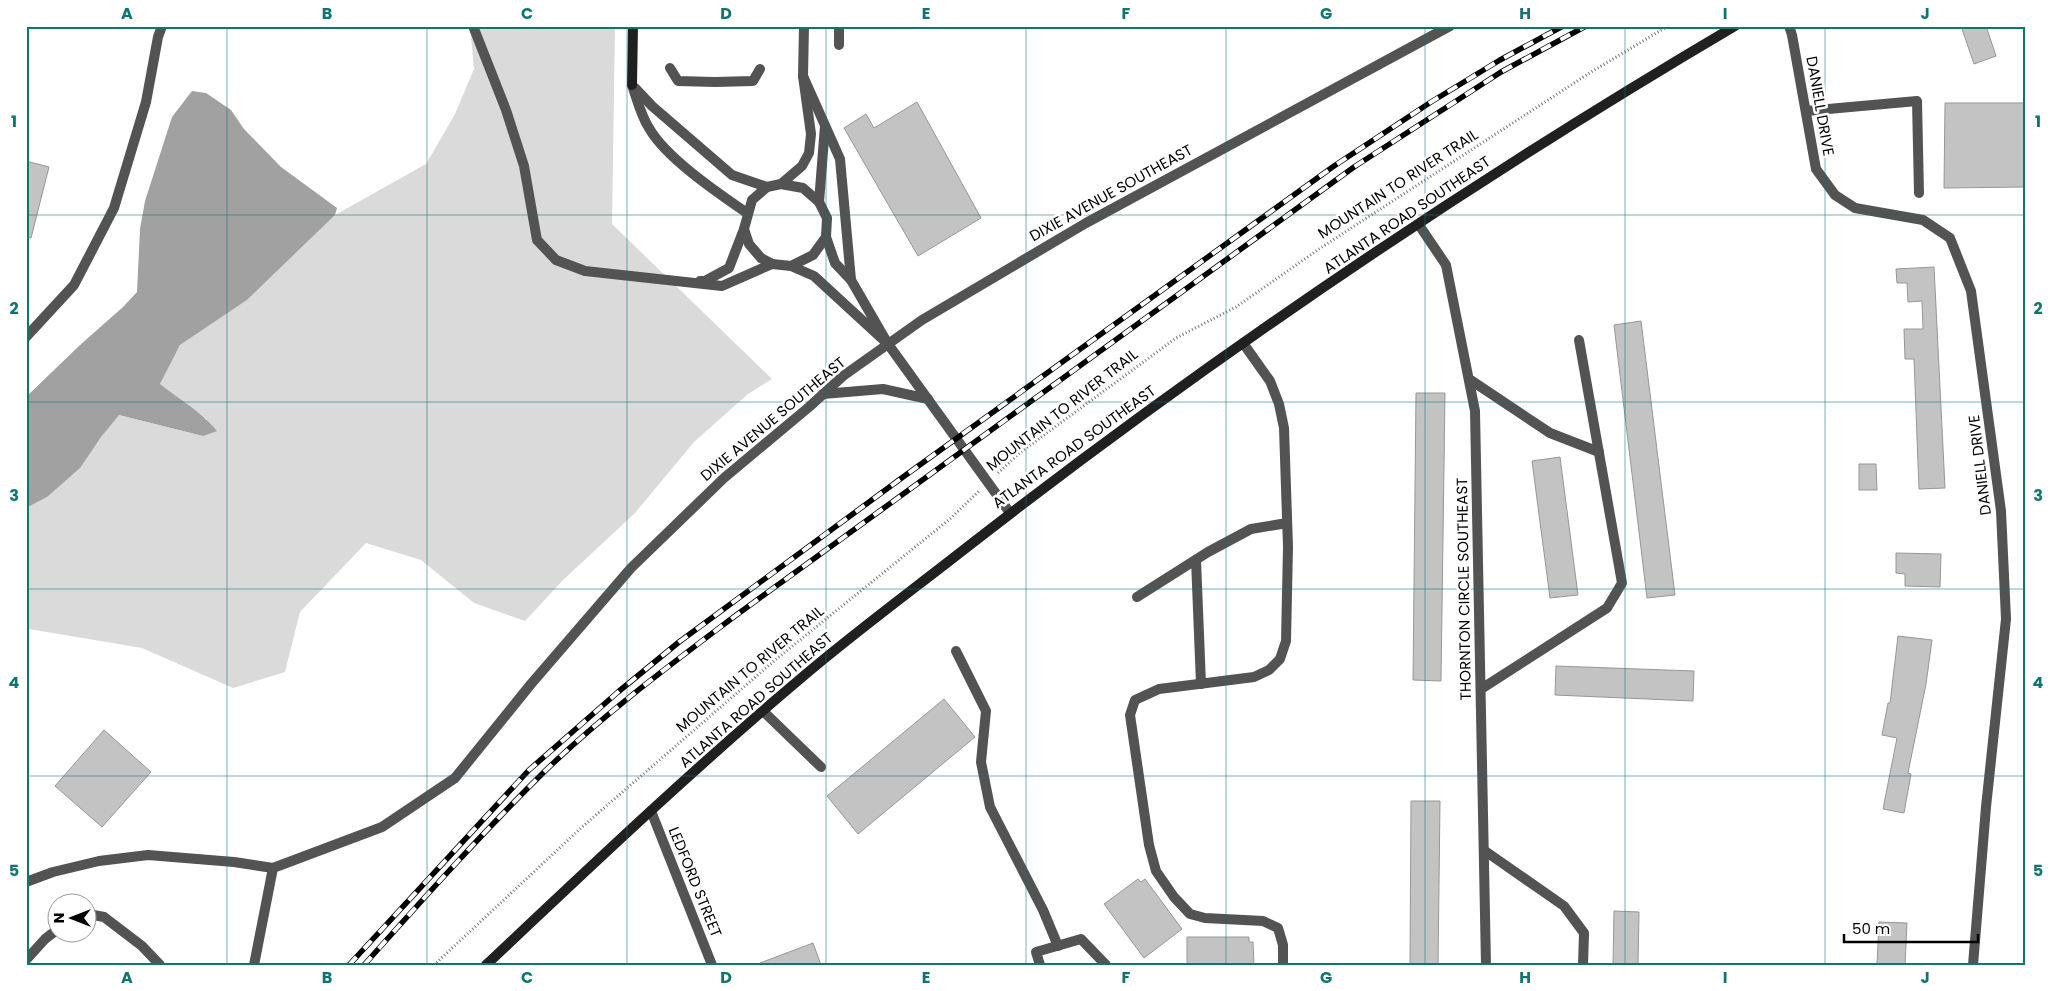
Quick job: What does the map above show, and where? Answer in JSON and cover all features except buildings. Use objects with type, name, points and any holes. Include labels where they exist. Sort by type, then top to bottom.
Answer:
[{"type":"main road","points":[[632,85],[633,26]]},
{"type":"main road","name":"ATLANTA ROAD SOUTHEAST","points":[[486,965],[651,811],[801,678],[1010,513],[1243,343],[1418,224],[1534,148],[1735,26]]},
{"type":"street","points":[[26,337],[74,285],[114,208],[146,102],[158,37],[162,26]]},
{"type":"street","points":[[473,26],[506,110],[524,166],[537,240],[556,260],[585,271],[722,286],[772,264]]},
{"type":"street","points":[[781,184],[802,166],[809,153],[811,134],[803,76],[804,26]]},
{"type":"street","points":[[839,26],[839,45]]},
{"type":"street","name":"DIXIE AVENUE SOUTHEAST","points":[[273,868],[382,827],[455,778],[531,684],[631,568],[724,478],[843,376],[922,320],[1086,222],[1450,26]]},
{"type":"street","name":"DANIELL DRIVE","points":[[1789,26],[1816,170],[1835,195],[1855,208],[1923,220],[1950,238],[1971,291],[2001,511],[2006,619],[1986,808],[1973,965]]},
{"type":"street","points":[[670,68],[678,81],[715,82],[753,81],[760,69]]},
{"type":"street","points":[[803,76],[840,159],[851,280]]},
{"type":"street","points":[[632,85],[652,106],[732,175],[767,187]]},
{"type":"street","points":[[632,85],[648,128],[662,146],[718,194],[747,213]]},
{"type":"street","points":[[1806,111],[1917,101],[1919,193]]},
{"type":"street","points":[[819,202],[825,126]]},
{"type":"street","points":[[585,271],[705,281],[729,268],[744,229],[752,200],[767,187],[781,184],[803,188],[819,202],[827,218],[826,237],[836,263],[851,280],[888,344],[1010,513]]},
{"type":"street","name":"THORNTON CIRCLE SOUTHEAST","points":[[1418,224],[1446,265],[1475,411],[1486,965]]},
{"type":"street","points":[[744,229],[750,244],[761,258],[772,264],[791,266],[814,276],[888,344]]},
{"type":"street","points":[[791,266],[814,255],[826,237]]},
{"type":"street","points":[[1481,689],[1607,608],[1622,583],[1579,340]]},
{"type":"street","points":[[1243,343],[1270,381],[1279,404],[1284,428],[1287,523],[1286,641],[1280,659],[1269,670],[1254,677],[1159,689],[1135,700],[1130,715],[1149,845],[1156,871],[1174,897],[1190,914],[1205,918],[1263,921],[1278,928],[1283,946],[1282,965]]},
{"type":"street","points":[[1469,379],[1550,433],[1599,452]]},
{"type":"street","points":[[823,394],[883,389],[928,399]]},
{"type":"street","points":[[1137,597],[1196,560],[1251,529],[1287,523]]},
{"type":"street","points":[[1196,560],[1201,684]]},
{"type":"street","points":[[956,651],[986,711],[981,762],[990,807],[1043,910],[1058,946]]},
{"type":"street","points":[[764,711],[821,767]]},
{"type":"street","name":"LEDFORD STREET","points":[[651,811],[712,965]]},
{"type":"street","points":[[1485,851],[1564,906],[1584,933],[1583,965]]},
{"type":"street","points":[[26,882],[53,872],[99,861],[148,855],[234,862],[273,868],[254,965]]},
{"type":"street","points":[[98,916],[104,917],[142,946],[160,965]]},
{"type":"street","points":[[26,960],[48,937]]},
{"type":"street","points":[[1040,965],[1036,952],[1081,939],[1106,965]]},
{"type":"path","name":"MOUNTAIN TO RIVER TRAIL","points":[[434,965],[596,814],[774,661],[951,518],[1021,452],[1171,342],[1236,307],[1327,244],[1588,74],[1668,26]]},
{"type":"shaded area","points":[[470,26],[615,26],[612,224],[772,379],[748,394],[694,442],[635,513],[563,580],[525,621],[474,603],[421,560],[366,543],[300,612],[285,672],[233,688],[142,648],[29,629],[26,639],[26,508],[47,497],[119,415],[203,436],[207,419],[160,384],[180,345],[247,300],[335,215],[426,164],[455,114],[474,69]]},
{"type":"shaded area","points":[[192,91],[206,93],[231,110],[244,129],[281,167],[337,208],[335,215],[247,300],[180,345],[160,384],[197,412],[217,431],[203,436],[119,415],[80,468],[47,497],[26,508],[26,397],[137,292],[140,229],[145,201],[172,117]]},
{"type":"railway","points":[[349,965],[529,770],[618,692],[679,642],[903,477],[1334,166],[1431,102],[1500,60],[1563,26]]},
{"type":"railway","points":[[364,965],[476,842],[545,771],[590,730],[662,672],[735,616],[1354,167],[1501,72],[1586,26]]}]
